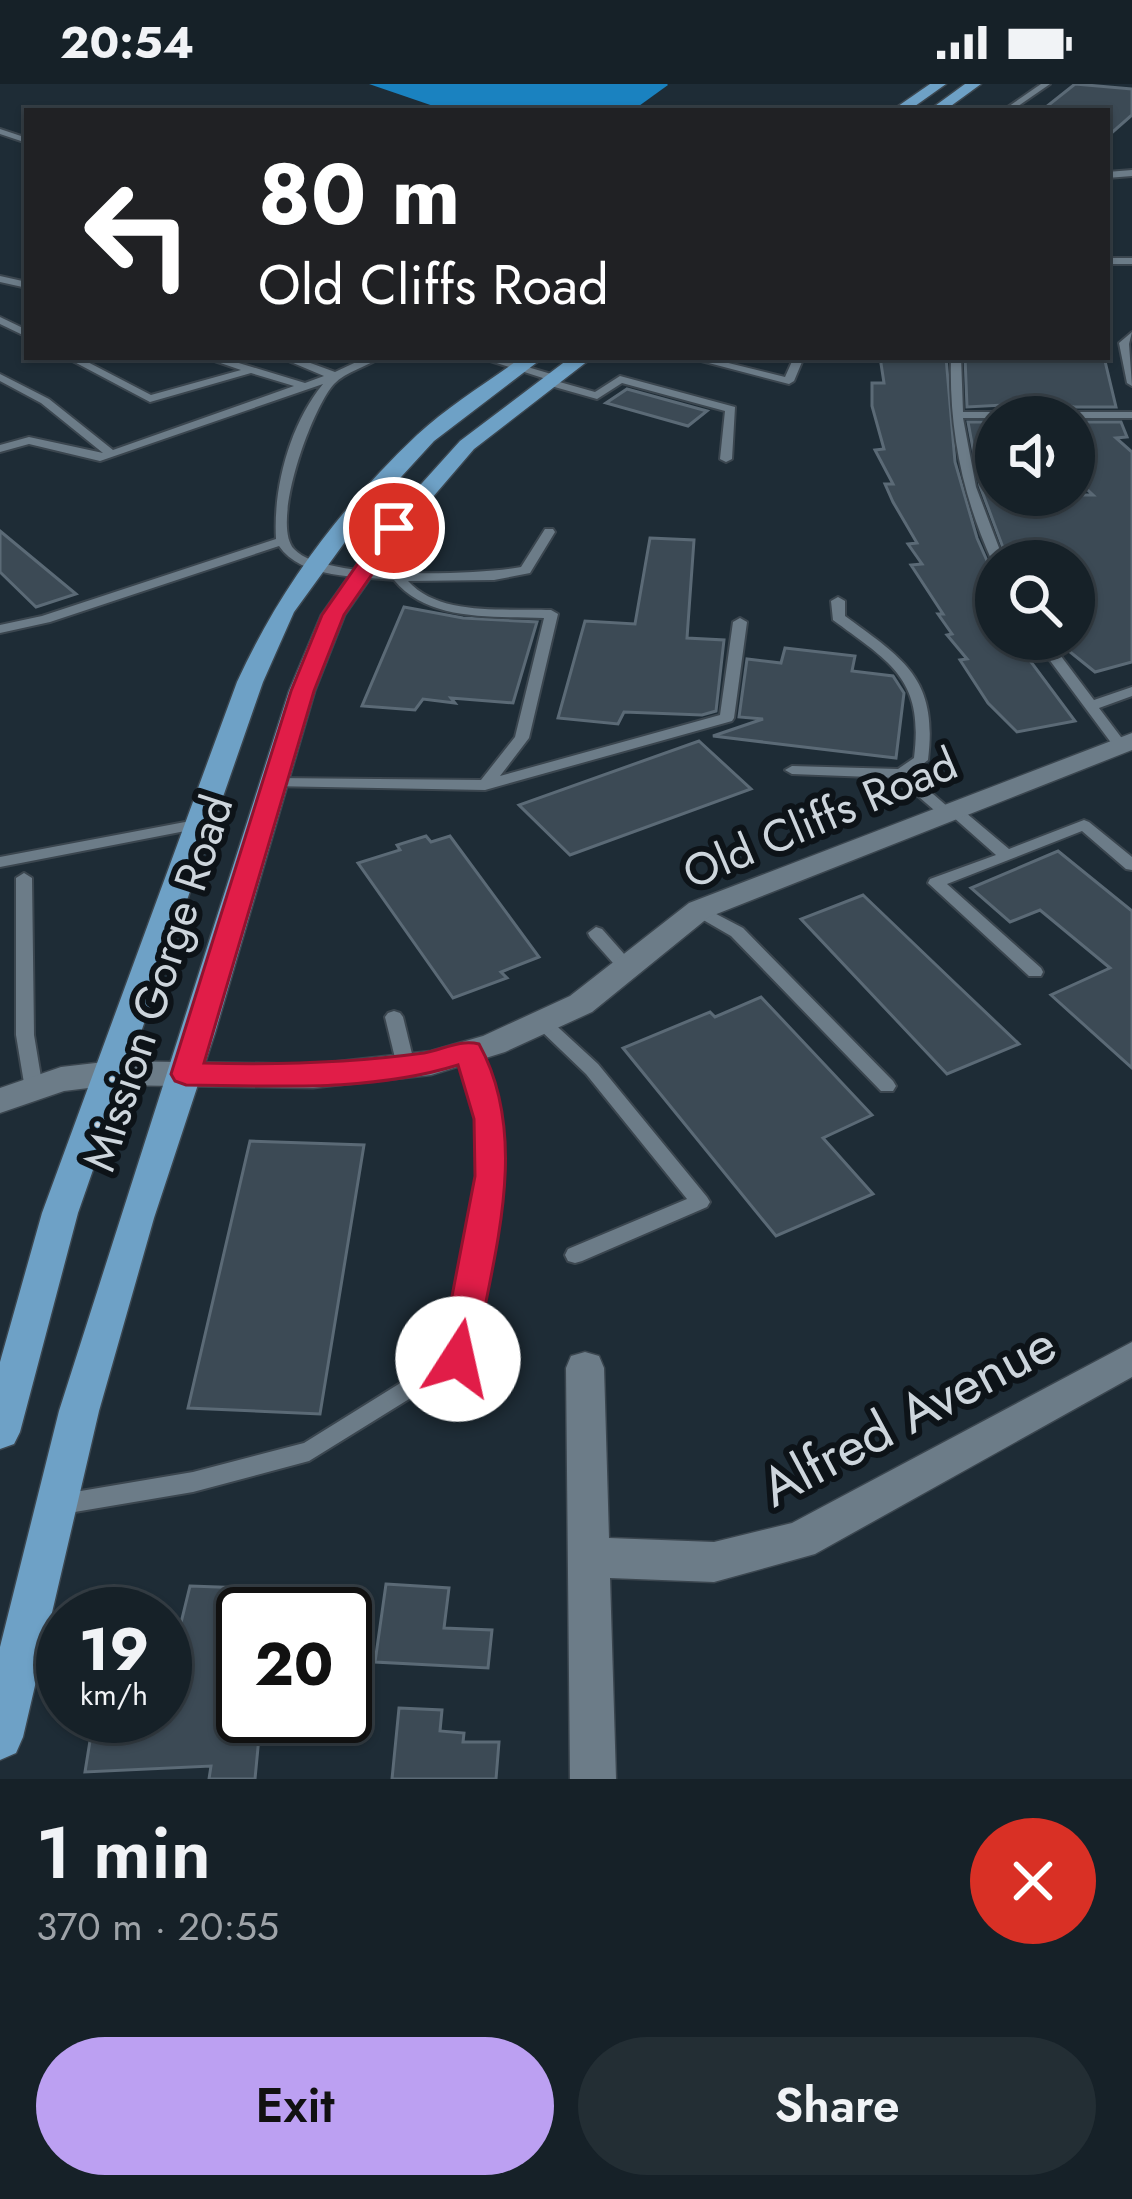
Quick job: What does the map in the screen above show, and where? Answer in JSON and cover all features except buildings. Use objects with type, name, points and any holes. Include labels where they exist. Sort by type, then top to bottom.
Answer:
[{"type":"main road","points":[[902,108],[938,84]]},
{"type":"main road","points":[[939,108],[974,84]]},
{"type":"main road","name":"Mission Gorge Road","points":[[0,1737],[56,1505],[136,1218],[186,1074],[302,691],[333,615],[394,528],[467,445],[579,360]]},
{"type":"main road","name":"Mission Gorge Road","points":[[0,1432],[60,1213],[250,682],[282,611],[350,519],[427,436],[526,362]]},
{"type":"street","name":"Old Cliffs Road","points":[[0,1101],[62,1079],[113,1073],[313,1076],[406,1066],[469,1052],[581,1004],[699,910],[1126,743]]},
{"type":"street","name":"Alfred Avenue","points":[[587,1557],[714,1562],[800,1540],[1132,1358]]},
{"type":"street","points":[[585,1368],[592,1779]]},
{"type":"lane","points":[[1010,108],[1046,84]]},
{"type":"lane","points":[[1132,335],[1124,343],[1132,383]]},
{"type":"lane","points":[[76,360],[150,399],[246,372]]},
{"type":"lane","points":[[216,360],[306,386]]},
{"type":"lane","points":[[292,360],[335,376]]},
{"type":"lane","points":[[0,449],[29,440],[100,458],[370,360]]},
{"type":"lane","points":[[703,360],[789,381],[798,360]]},
{"type":"lane","points":[[956,360],[964,467],[990,540]]},
{"type":"lane","points":[[526,362],[551,380],[597,396],[620,379],[731,409],[726,459]]},
{"type":"lane","points":[[335,376],[312,404],[284,498],[282,542],[292,554],[398,577],[494,576],[526,570],[549,532]]},
{"type":"lane","points":[[0,377],[45,401],[111,454]]},
{"type":"lane","points":[[959,415],[1132,415]]},
{"type":"lane","points":[[0,628],[45,619],[282,542]]},
{"type":"lane","points":[[398,577],[408,592],[427,604],[551,614],[522,738],[485,785]]},
{"type":"lane","points":[[838,601],[838,617],[912,675],[926,737],[921,760],[901,774]]},
{"type":"lane","points":[[275,783],[485,785],[727,718],[740,622]]},
{"type":"lane","points":[[1057,660],[1126,743]]},
{"type":"lane","points":[[1091,706],[1132,692]]},
{"type":"lane","points":[[792,770],[901,774],[1007,856]]},
{"type":"lane","points":[[0,862],[202,824]]},
{"type":"lane","points":[[1035,972],[936,884],[1084,825],[1132,865]]},
{"type":"lane","points":[[24,878],[25,1035],[34,1089]]},
{"type":"lane","points":[[699,910],[737,932],[887,1086]]},
{"type":"lane","points":[[596,933],[627,968]]},
{"type":"lane","points":[[394,1017],[406,1066]]},
{"type":"lane","points":[[542,1022],[592,1069],[700,1202],[575,1255]]},
{"type":"lane","points":[[56,1505],[193,1481],[309,1451],[458,1359],[491,1176],[489,1119],[469,1052]]},
{"type":"water","points":[[369,84],[668,85],[636,108],[439,108]]},
{"type":"route","points":[[394,528],[333,615],[302,691],[186,1074],[313,1076],[431,1063],[469,1052],[489,1119],[491,1176],[458,1359]]}]
